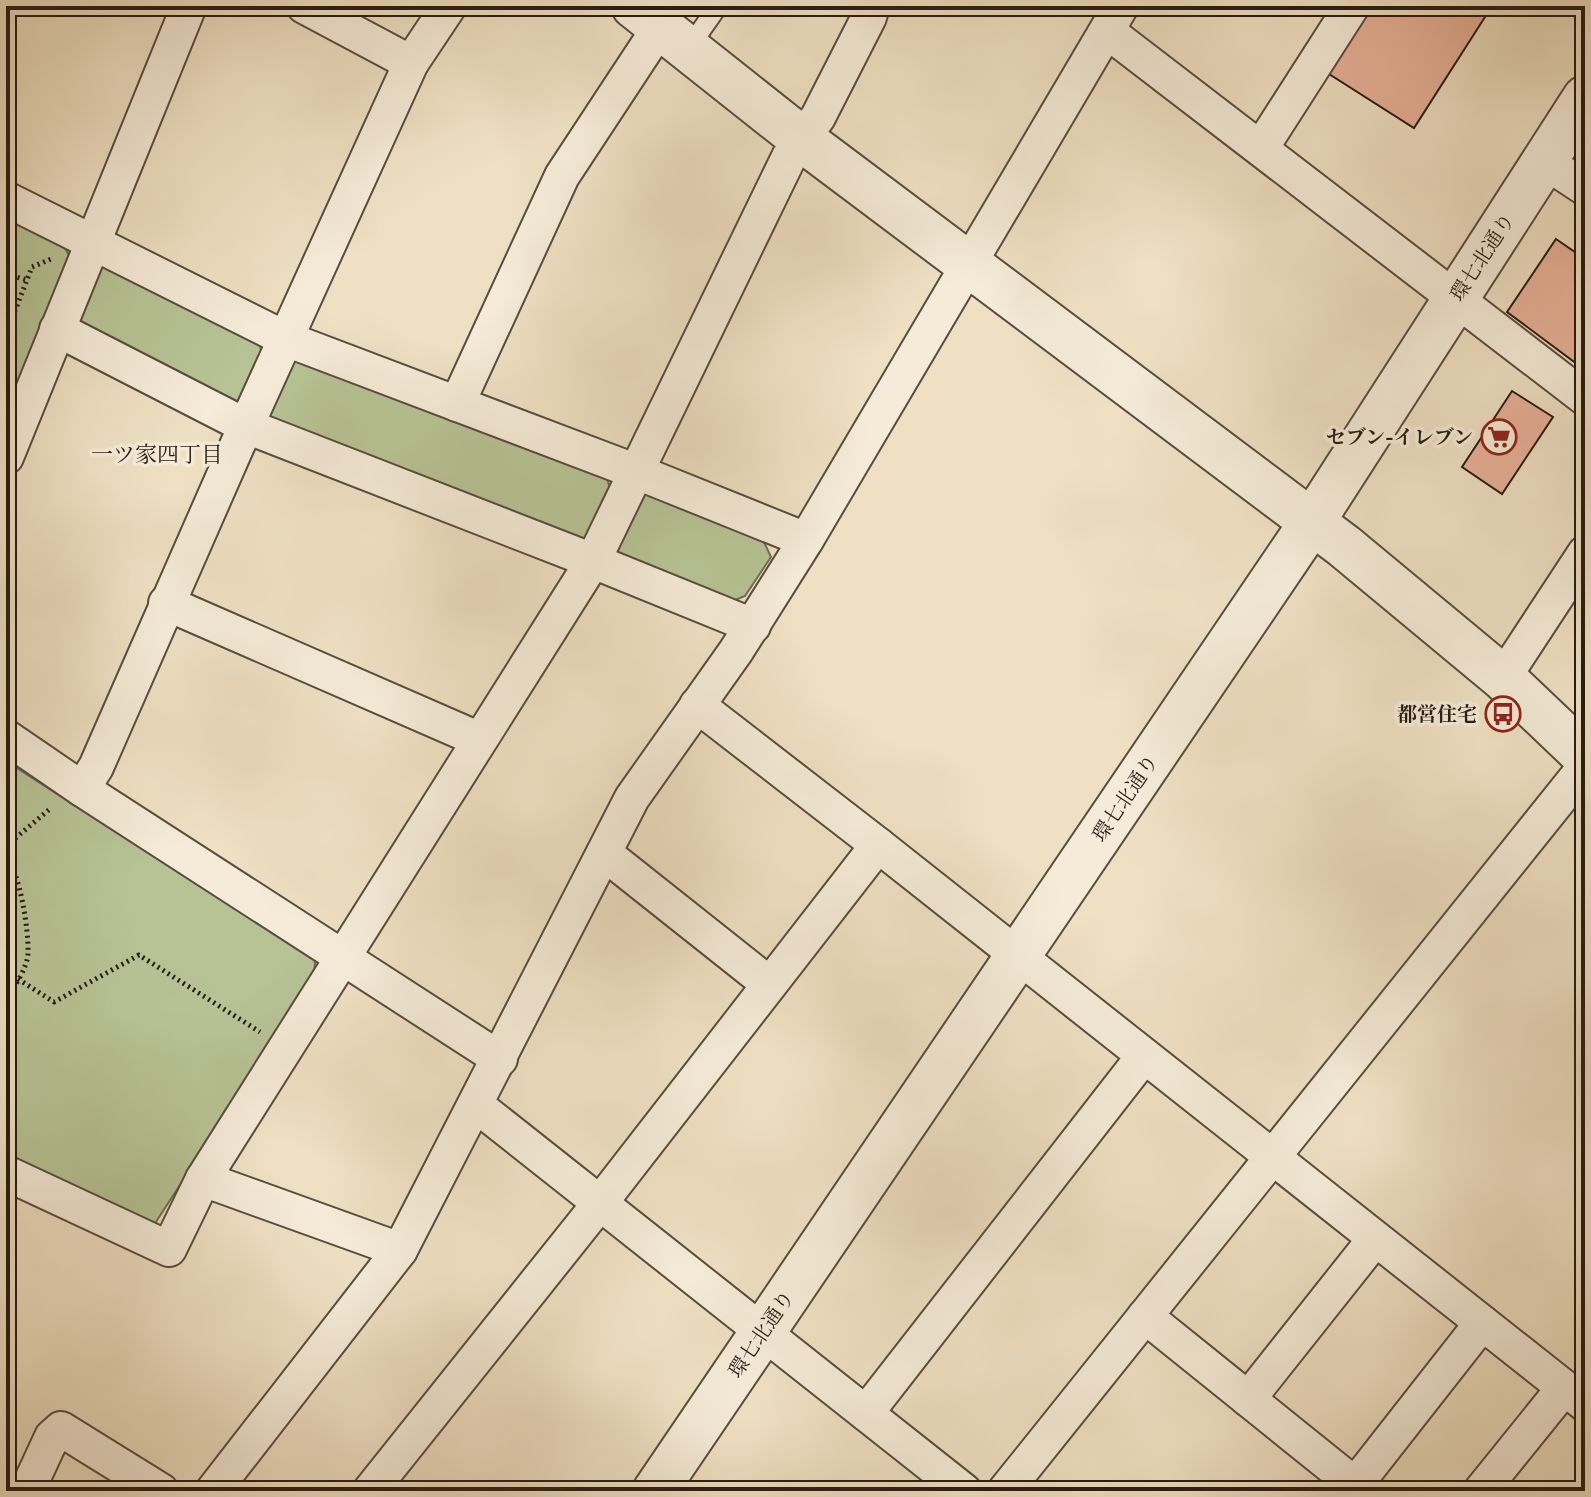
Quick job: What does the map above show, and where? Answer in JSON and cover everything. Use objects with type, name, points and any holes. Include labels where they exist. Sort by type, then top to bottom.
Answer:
[{"type":"street","points":[[6,457],[189,6]]},
{"type":"street","points":[[304,6],[411,63]]},
{"type":"street","points":[[82,789],[96,767],[166,603],[411,63],[449,6]]},
{"type":"street","points":[[9,1183],[169,1249],[203,1179],[593,561],[789,157],[803,140],[863,30],[872,6]]},
{"type":"street","points":[[1261,148],[1352,6]]},
{"type":"street","points":[[219,1489],[400,1250],[632,798],[753,626],[1114,18],[1261,148],[1585,398]]},
{"type":"street","points":[[457,404],[562,176],[661,27],[803,140],[1399,590],[1503,678],[1585,756]]},
{"type":"street","name":"環七北通り","points":[[655,1491],[1312,522],[1585,98]]},
{"type":"street","points":[[1544,161],[1585,188]]},
{"type":"street","points":[[6,199],[286,339],[637,472],[806,540]]},
{"type":"street","points":[[57,329],[246,426],[753,626]]},
{"type":"street","points":[[1503,678],[1585,553]]},
{"type":"street","points":[[166,603],[478,739]]},
{"type":"street","points":[[697,705],[1575,1396],[1481,1491]]},
{"type":"street","points":[[6,737],[500,1059]]},
{"type":"street","points":[[1005,1491],[1585,767]]},
{"type":"street","points":[[370,1491],[600,1203],[878,845]]},
{"type":"street","points":[[604,853],[769,984]]},
{"type":"street","points":[[866,1413],[1144,1056]]},
{"type":"street","points":[[476,1105],[964,1491]]},
{"type":"street","points":[[203,1179],[400,1250]]},
{"type":"street","points":[[1248,1399],[1375,1239]]},
{"type":"street","points":[[1145,1316],[1353,1488],[1482,1323]]},
{"type":"street","points":[[27,1491],[52,1437],[61,1429],[161,1491]]},
{"type":"lane","points":[[661,27],[718,6]]},
{"type":"path","points":[[6,274],[27,280]]},
{"type":"path","points":[[6,846],[58,803],[82,789]]},
{"type":"path","points":[[6,855],[14,866],[21,895],[28,957],[6,1000]]},
{"type":"path","points":[[18,979],[54,1002],[139,955],[284,1048]]},
{"type":"green space","points":[[6,211],[60,237],[71,260],[6,415]]},
{"type":"green space","points":[[109,263],[258,340],[264,358],[243,400],[228,404],[77,328],[89,268]]},
{"type":"green space","points":[[302,359],[607,479],[612,494],[592,537],[574,546],[274,425],[266,408],[286,363]]},
{"type":"green space","points":[[644,493],[764,542],[771,557],[745,596],[733,601],[618,560],[610,545]]},
{"type":"green space","points":[[6,761],[315,960],[314,979],[150,1231],[6,1163]]},
{"type":"building","points":[[1372,6],[1492,6],[1414,128],[1329,74]]},
{"type":"building","points":[[1556,239],[1585,259],[1585,352],[1577,364],[1507,312]]},
{"type":"building","points":[[1512,391],[1553,417],[1502,494],[1462,467]]},
{"type":"place","name":"セブン-イレブン","points":[[1499,437]]},
{"type":"place","name":"都営住宅","points":[[1503,714]]},
{"type":"district","name":"一ツ家四丁目","points":[[157,454]]}]
